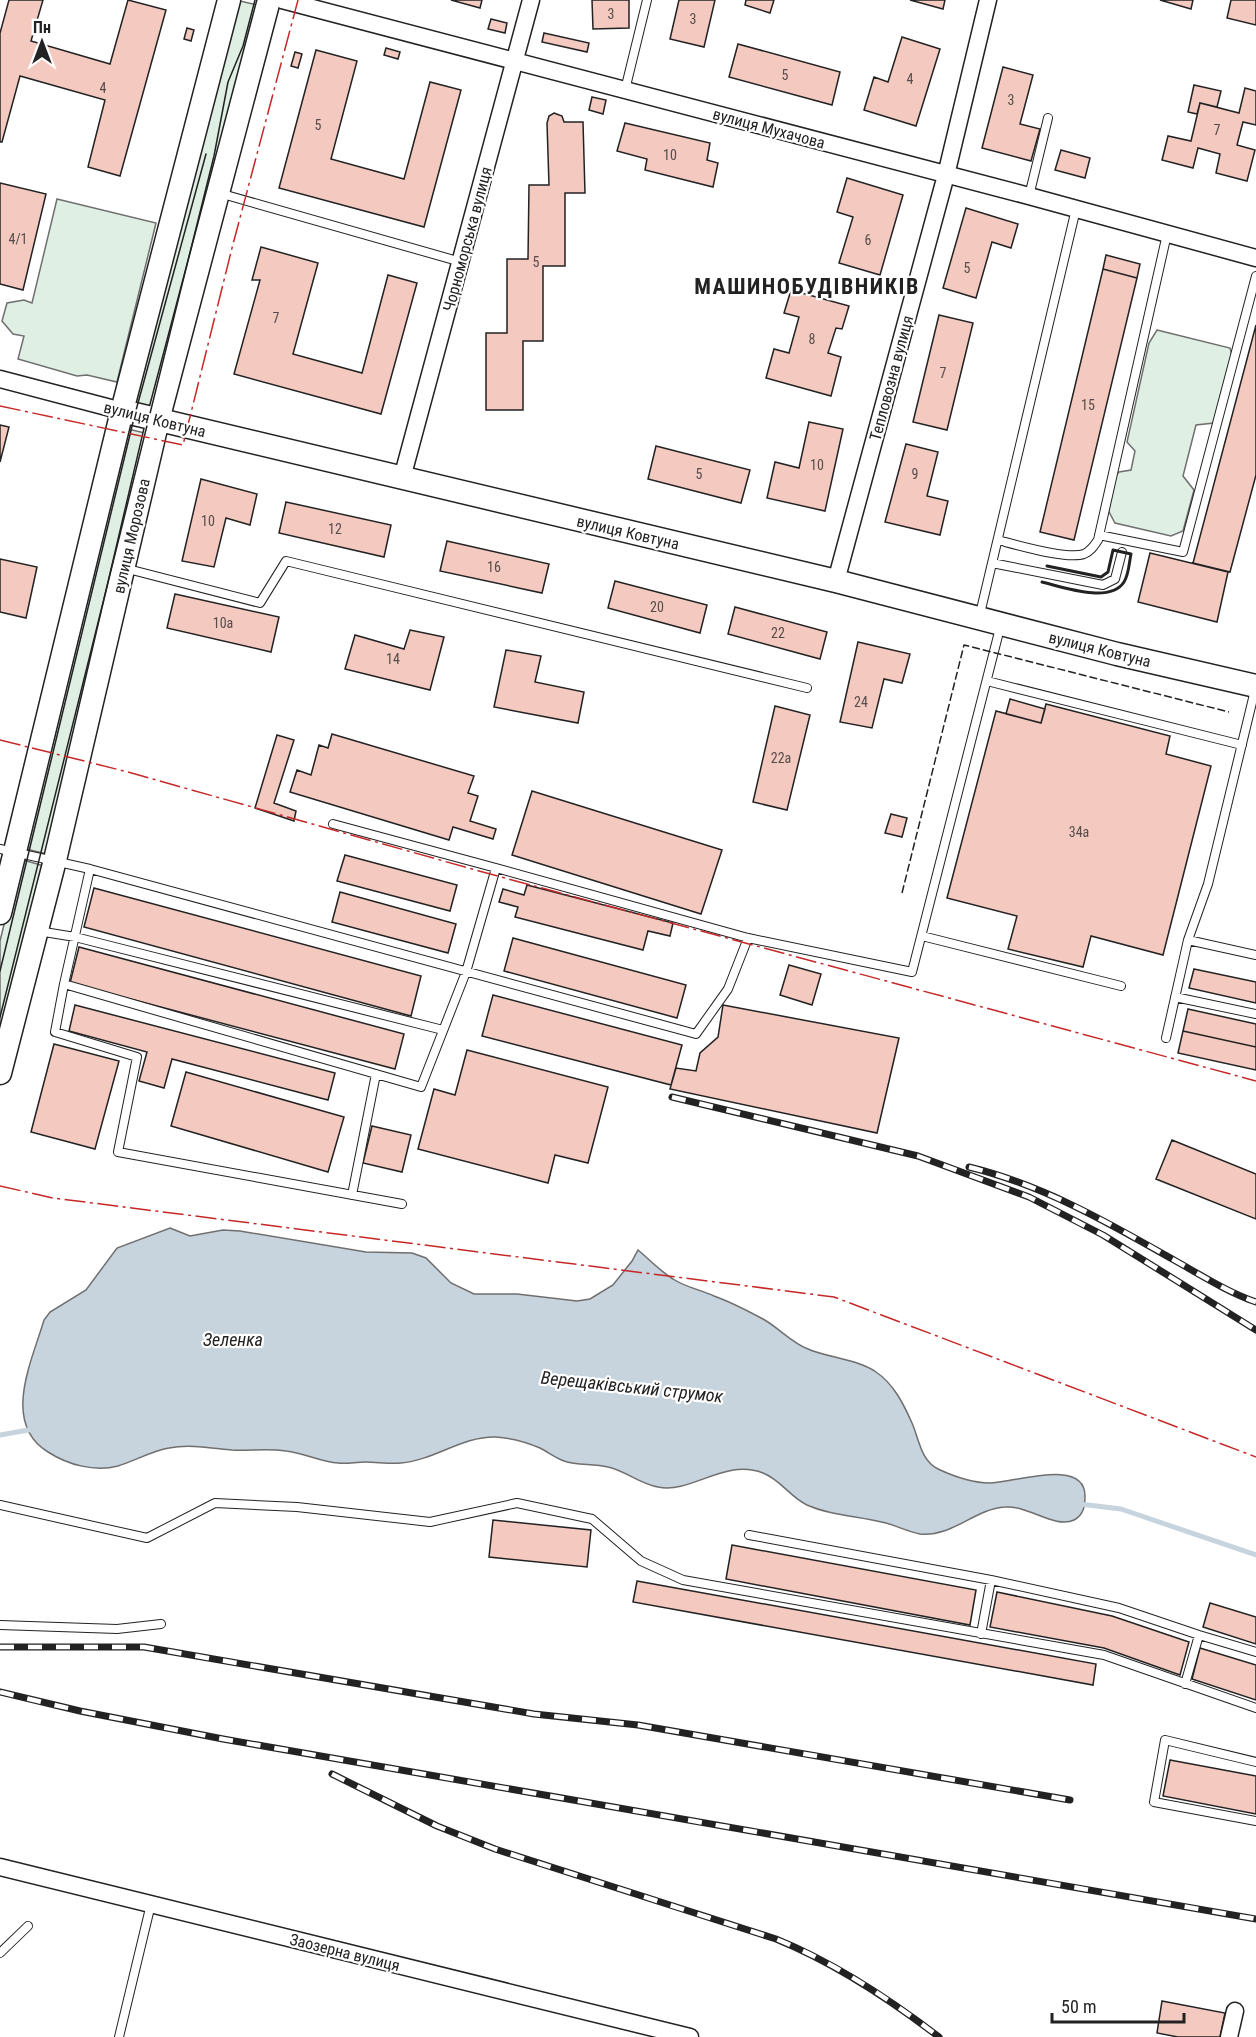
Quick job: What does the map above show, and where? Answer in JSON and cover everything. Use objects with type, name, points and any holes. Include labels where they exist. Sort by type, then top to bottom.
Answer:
[{"type":"main road","points":[[0,913],[8,850],[229,0]]},
{"type":"main road","name":"вулиця Морозова","points":[[0,1073],[55,860],[158,420],[269,0]]},
{"type":"main road","name":"вулиця Ковтуна","points":[[122,411],[836,581],[1117,654],[1256,686]]},
{"type":"street","name":"вулиця Мухачова","points":[[282,0],[1029,196],[1256,258]]},
{"type":"street","name":"Чорноморська вулиця","points":[[402,478],[531,0]]},
{"type":"street","name":"Тепловозна вулиця","points":[[836,581],[946,175],[988,0]]},
{"type":"street","name":"вулиця Ковтуна","points":[[0,379],[122,411]]},
{"type":"street","name":"Заозерна вулиця","points":[[0,1868],[690,2037]]},
{"type":"street","points":[[1229,2037],[1235,2011]]},
{"type":"lane","points":[[625,90],[647,0]]},
{"type":"lane","points":[[1029,196],[1048,118]]},
{"type":"lane","points":[[218,193],[461,262]]},
{"type":"lane","points":[[333,824],[748,938],[912,972],[987,681],[992,563],[1076,209]]},
{"type":"lane","points":[[998,540],[1059,554],[1076,555],[1090,550],[1099,535],[1167,234]]},
{"type":"lane","points":[[1099,535],[1183,552],[1256,276]]},
{"type":"lane","points":[[992,563],[1103,585],[1115,579],[1122,552]]},
{"type":"lane","points":[[124,568],[260,603],[286,561],[807,688]]},
{"type":"lane","points":[[987,681],[1242,745]]},
{"type":"lane","points":[[1166,1038],[1188,940],[1208,884],[1256,686]]},
{"type":"lane","points":[[8,850],[90,869],[696,1034],[728,989],[748,938]]},
{"type":"lane","points":[[64,984],[421,1087],[466,972],[496,868]]},
{"type":"lane","points":[[90,869],[55,1032],[137,1058],[118,1152],[402,1204]]},
{"type":"lane","points":[[37,931],[75,937],[443,1030]]},
{"type":"lane","points":[[921,936],[1122,986]]},
{"type":"lane","points":[[1188,940],[1256,955]]},
{"type":"lane","points":[[1175,998],[1256,1014]]},
{"type":"lane","points":[[352,1195],[376,1074]]},
{"type":"lane","points":[[0,1505],[147,1538],[215,1503],[297,1508],[430,1522],[517,1503],[592,1519],[641,1561],[683,1580],[1104,1654],[1256,1708]]},
{"type":"lane","points":[[749,1534],[991,1580],[1119,1608],[1256,1652]]},
{"type":"lane","points":[[981,1634],[991,1580]]},
{"type":"lane","points":[[0,1625],[117,1629],[161,1624]]},
{"type":"lane","points":[[1185,1684],[1199,1635]]},
{"type":"lane","points":[[1256,1762],[1165,1740],[1154,1802],[1256,1821]]},
{"type":"lane","points":[[119,2037],[151,1904]]},
{"type":"lane","points":[[0,1953],[28,1926]]},
{"type":"green space","points":[[236,0],[261,6],[155,414],[127,408]]},
{"type":"green space","points":[[57,199],[156,223],[117,382],[87,375],[77,376],[18,359],[24,336],[13,334],[2,321],[7,303],[24,300],[32,303]]},
{"type":"green space","points":[[1157,330],[1230,348],[1232,355],[1214,423],[1196,425],[1183,476],[1194,490],[1183,531],[1171,536],[1115,523],[1108,510],[1115,476],[1119,472],[1131,470],[1135,451],[1127,442],[1149,343]]},
{"type":"green space","points":[[124,428],[149,434],[47,854],[26,849]]},
{"type":"green space","points":[[20,859],[44,866],[0,1042],[0,941]]},
{"type":"water","name":"Зеленка","points":[[170,1228],[190,1236],[223,1230],[240,1231],[366,1252],[412,1253],[426,1258],[451,1283],[474,1294],[517,1294],[577,1301],[590,1299],[613,1285],[638,1250],[678,1282],[751,1313],[802,1346],[860,1364],[876,1372],[898,1395],[924,1455],[938,1469],[964,1479],[984,1483],[1046,1475],[1073,1478],[1082,1484],[1085,1496],[1083,1510],[1077,1518],[1067,1522],[1050,1519],[1023,1509],[1005,1507],[983,1512],[943,1531],[920,1534],[886,1523],[817,1509],[795,1498],[775,1480],[763,1473],[735,1470],[683,1486],[658,1487],[615,1469],[569,1463],[529,1444],[496,1437],[472,1440],[425,1458],[396,1463],[338,1463],[279,1450],[232,1450],[192,1446],[162,1449],[109,1468],[91,1468],[56,1457],[34,1440],[26,1425],[23,1408],[28,1372],[44,1320],[50,1312],[86,1290],[117,1248]]},
{"type":"building","points":[[9,0],[43,0],[31,41],[110,64],[128,0],[166,10],[120,176],[88,167],[105,100],[20,76],[2,142],[0,142],[0,33]]},
{"type":"building","points":[[451,0],[482,0],[480,8]]},
{"type":"building","points":[[592,0],[629,0],[629,28],[593,29]]},
{"type":"building","points":[[679,0],[715,0],[704,47],[670,39]]},
{"type":"building","points":[[746,0],[774,0],[770,13],[745,5]]},
{"type":"building","points":[[910,0],[945,0],[943,9]]},
{"type":"building","points":[[1160,0],[1193,0],[1191,9]]},
{"type":"building","points":[[1231,0],[1256,0],[1256,25],[1227,18]]},
{"type":"building","points":[[491,19],[507,23],[505,33],[488,29]]},
{"type":"building","points":[[187,28],[194,30],[191,41],[184,39]]},
{"type":"building","points":[[544,33],[589,43],[587,52],[542,42]]},
{"type":"building","points":[[902,37],[940,49],[916,126],[864,110],[874,77],[888,82]]},
{"type":"building","points":[[738,44],[840,72],[832,105],[729,77]]},
{"type":"building","points":[[386,48],[400,52],[398,59],[384,55]]},
{"type":"building","points":[[316,50],[357,61],[331,159],[404,179],[430,82],[461,90],[424,227],[279,188]]},
{"type":"building","points":[[295,52],[302,54],[298,68],[291,66]]},
{"type":"building","points":[[1003,67],[1033,75],[1020,124],[1040,129],[1031,161],[982,148]]},
{"type":"building","points":[[1194,85],[1221,91],[1217,107],[1200,103],[1197,114],[1188,112]]},
{"type":"building","points":[[1245,88],[1256,91],[1256,125],[1243,122],[1237,145],[1255,150],[1247,181],[1216,173],[1220,154],[1198,148],[1193,168],[1162,160],[1168,136],[1191,141],[1200,103],[1239,113]]},
{"type":"building","points":[[592,97],[606,100],[603,114],[589,110]]},
{"type":"building","points":[[554,113],[562,116],[564,122],[583,122],[585,193],[565,193],[565,266],[543,266],[543,341],[523,341],[523,410],[486,410],[486,333],[507,333],[507,259],[528,259],[529,185],[549,185],[547,123],[549,116]]},
{"type":"building","points":[[625,123],[710,143],[707,160],[718,163],[713,187],[645,170],[647,159],[617,151]]},
{"type":"building","points":[[1061,150],[1090,158],[1085,178],[1055,170]]},
{"type":"building","points":[[847,178],[903,195],[880,275],[839,263],[853,217],[837,212]]},
{"type":"building","points":[[0,183],[46,194],[23,290],[0,284]]},
{"type":"building","points":[[966,208],[1018,224],[1011,248],[992,242],[976,298],[943,288]]},
{"type":"building","points":[[261,247],[318,263],[293,354],[362,373],[388,275],[417,283],[381,414],[234,374],[260,280],[252,280]]},
{"type":"building","points":[[1106,255],[1140,264],[1137,278],[1103,269]]},
{"type":"building","points":[[1103,269],[1137,278],[1074,540],[1040,532]]},
{"type":"building","points":[[791,290],[849,306],[842,329],[836,328],[828,353],[841,357],[831,396],[766,378],[774,349],[789,353],[799,317],[784,313]]},
{"type":"building","points":[[939,315],[973,323],[947,430],[913,422]]},
{"type":"building","points":[[1256,325],[1256,475],[1230,572],[1193,563]]},
{"type":"building","points":[[809,422],[843,429],[825,511],[767,498],[775,462],[799,468]]},
{"type":"building","points":[[0,425],[9,427],[0,462]]},
{"type":"building","points":[[906,444],[938,452],[927,496],[948,501],[940,535],[885,522]]},
{"type":"building","points":[[656,446],[750,470],[741,503],[648,479]]},
{"type":"building","points":[[201,479],[257,494],[250,525],[226,518],[214,567],[182,561]]},
{"type":"building","points":[[286,502],[391,525],[384,557],[279,533]]},
{"type":"building","points":[[447,541],[549,564],[542,593],[440,571]]},
{"type":"building","points":[[1150,553],[1228,572],[1217,622],[1138,602]]},
{"type":"building","points":[[0,559],[37,567],[26,618],[0,612]]},
{"type":"building","points":[[615,581],[707,605],[700,633],[608,608]]},
{"type":"building","points":[[175,594],[279,617],[271,652],[167,628]]},
{"type":"building","points":[[735,607],[827,632],[820,659],[728,634]]},
{"type":"building","points":[[410,630],[444,637],[430,690],[345,669],[355,635],[404,649]]},
{"type":"building","points":[[858,642],[910,654],[902,683],[884,679],[872,728],[840,722]]},
{"type":"building","points":[[506,650],[541,656],[535,682],[584,692],[578,723],[494,707]]},
{"type":"building","points":[[1010,699],[1045,709],[1041,723],[1006,714]]},
{"type":"building","points":[[1046,704],[1170,736],[1166,754],[1211,766],[1163,955],[1091,936],[1083,967],[1008,949],[1017,916],[947,898],[996,711],[1041,723]]},
{"type":"building","points":[[775,706],[810,715],[787,810],[753,802]]},
{"type":"building","points":[[332,734],[474,776],[468,793],[478,796],[470,821],[496,829],[493,839],[453,827],[449,840],[290,792],[297,770],[311,775],[319,745],[328,748]]},
{"type":"building","points":[[277,735],[294,740],[274,803],[296,811],[294,821],[255,808]]},
{"type":"building","points":[[532,791],[722,850],[701,914],[512,855]]},
{"type":"building","points":[[891,814],[907,818],[902,837],[885,833]]},
{"type":"building","points":[[345,855],[457,885],[450,911],[337,881]]},
{"type":"building","points":[[527,885],[673,923],[670,936],[648,931],[643,950],[515,917],[518,907],[499,902],[503,889],[524,895]]},
{"type":"building","points":[[94,888],[421,976],[411,1016],[84,927]]},
{"type":"building","points":[[340,892],[456,924],[448,953],[332,922]]},
{"type":"building","points":[[513,938],[686,985],[677,1018],[504,971]]},
{"type":"building","points":[[79,947],[404,1034],[395,1069],[70,983]]},
{"type":"building","points":[[789,965],[821,974],[812,1005],[780,995]]},
{"type":"building","points":[[1194,969],[1256,982],[1256,1003],[1189,988]]},
{"type":"building","points":[[493,995],[682,1045],[671,1085],[482,1036]]},
{"type":"building","points":[[75,1005],[335,1073],[328,1100],[172,1059],[164,1088],[139,1081],[147,1052],[69,1031]]},
{"type":"building","points":[[723,1005],[899,1038],[877,1133],[670,1089],[676,1068],[696,1071],[700,1053],[718,1037]]},
{"type":"building","points":[[1188,1009],[1256,1024],[1256,1047],[1183,1031]]},
{"type":"building","points":[[1183,1031],[1256,1047],[1256,1070],[1178,1053]]},
{"type":"building","points":[[54,1044],[119,1061],[95,1149],[31,1132]]},
{"type":"building","points":[[467,1050],[608,1087],[588,1163],[555,1155],[548,1183],[418,1149],[434,1089],[455,1095]]},
{"type":"building","points":[[186,1072],[344,1117],[328,1172],[171,1126]]},
{"type":"building","points":[[372,1126],[411,1135],[402,1172],[363,1163]]},
{"type":"building","points":[[1172,1140],[1256,1174],[1256,1219],[1156,1179]]},
{"type":"building","points":[[493,1520],[591,1530],[587,1567],[489,1557]]},
{"type":"building","points":[[732,1545],[976,1590],[970,1625],[726,1579]]},
{"type":"building","points":[[637,1581],[1096,1664],[1093,1685],[633,1602]]},
{"type":"building","points":[[997,1592],[1112,1616],[1189,1642],[1180,1675],[1104,1648],[990,1627]]},
{"type":"building","points":[[1210,1603],[1256,1617],[1256,1644],[1203,1627]]},
{"type":"building","points":[[1200,1648],[1256,1665],[1256,1700],[1192,1679]]},
{"type":"building","points":[[1170,1760],[1256,1776],[1256,1814],[1163,1796]]},
{"type":"building","points":[[1162,2001],[1225,2013],[1220,2037],[1178,2037],[1157,2033]]},
{"type":"waterway","name":"Верещаківський струмок","points":[[0,1435],[34,1429]]},
{"type":"waterway","name":"Верещаківський струмок","points":[[1080,1504],[1121,1509],[1256,1555]]},
{"type":"tram line","points":[[0,1017],[214,156],[228,82],[243,46],[255,0]]},
{"type":"tram line","points":[[0,971],[135,414],[206,154]]},
{"type":"railway","points":[[672,1097],[918,1156],[1029,1197],[1103,1235],[1256,1330]]},
{"type":"railway","points":[[969,1167],[1023,1184],[1075,1206],[1224,1288],[1256,1302]]},
{"type":"railway","points":[[0,1647],[144,1647],[534,1714],[638,1725],[1070,1800]]},
{"type":"railway","points":[[0,1692],[80,1711],[223,1739],[1256,1919]]},
{"type":"railway","points":[[332,1774],[437,1826],[495,1849],[776,1939],[861,1982],[939,2037]]},
{"type":"fence","points":[[902,893],[964,645],[1229,712]]},
{"type":"wall","points":[[1042,582],[1086,592],[1108,592],[1117,589],[1124,582],[1131,554],[1113,550],[1108,572],[1101,577],[1047,566]]},
{"type":"power","points":[[0,406],[183,445],[232,248],[298,0]]},
{"type":"power","points":[[0,740],[128,772],[479,871],[1256,1081]]},
{"type":"power","points":[[0,1186],[53,1198],[834,1297],[1256,1457]]},
{"type":"district","name":"МАШИНОБУДІВНИКІВ","points":[[807,286]]}]
